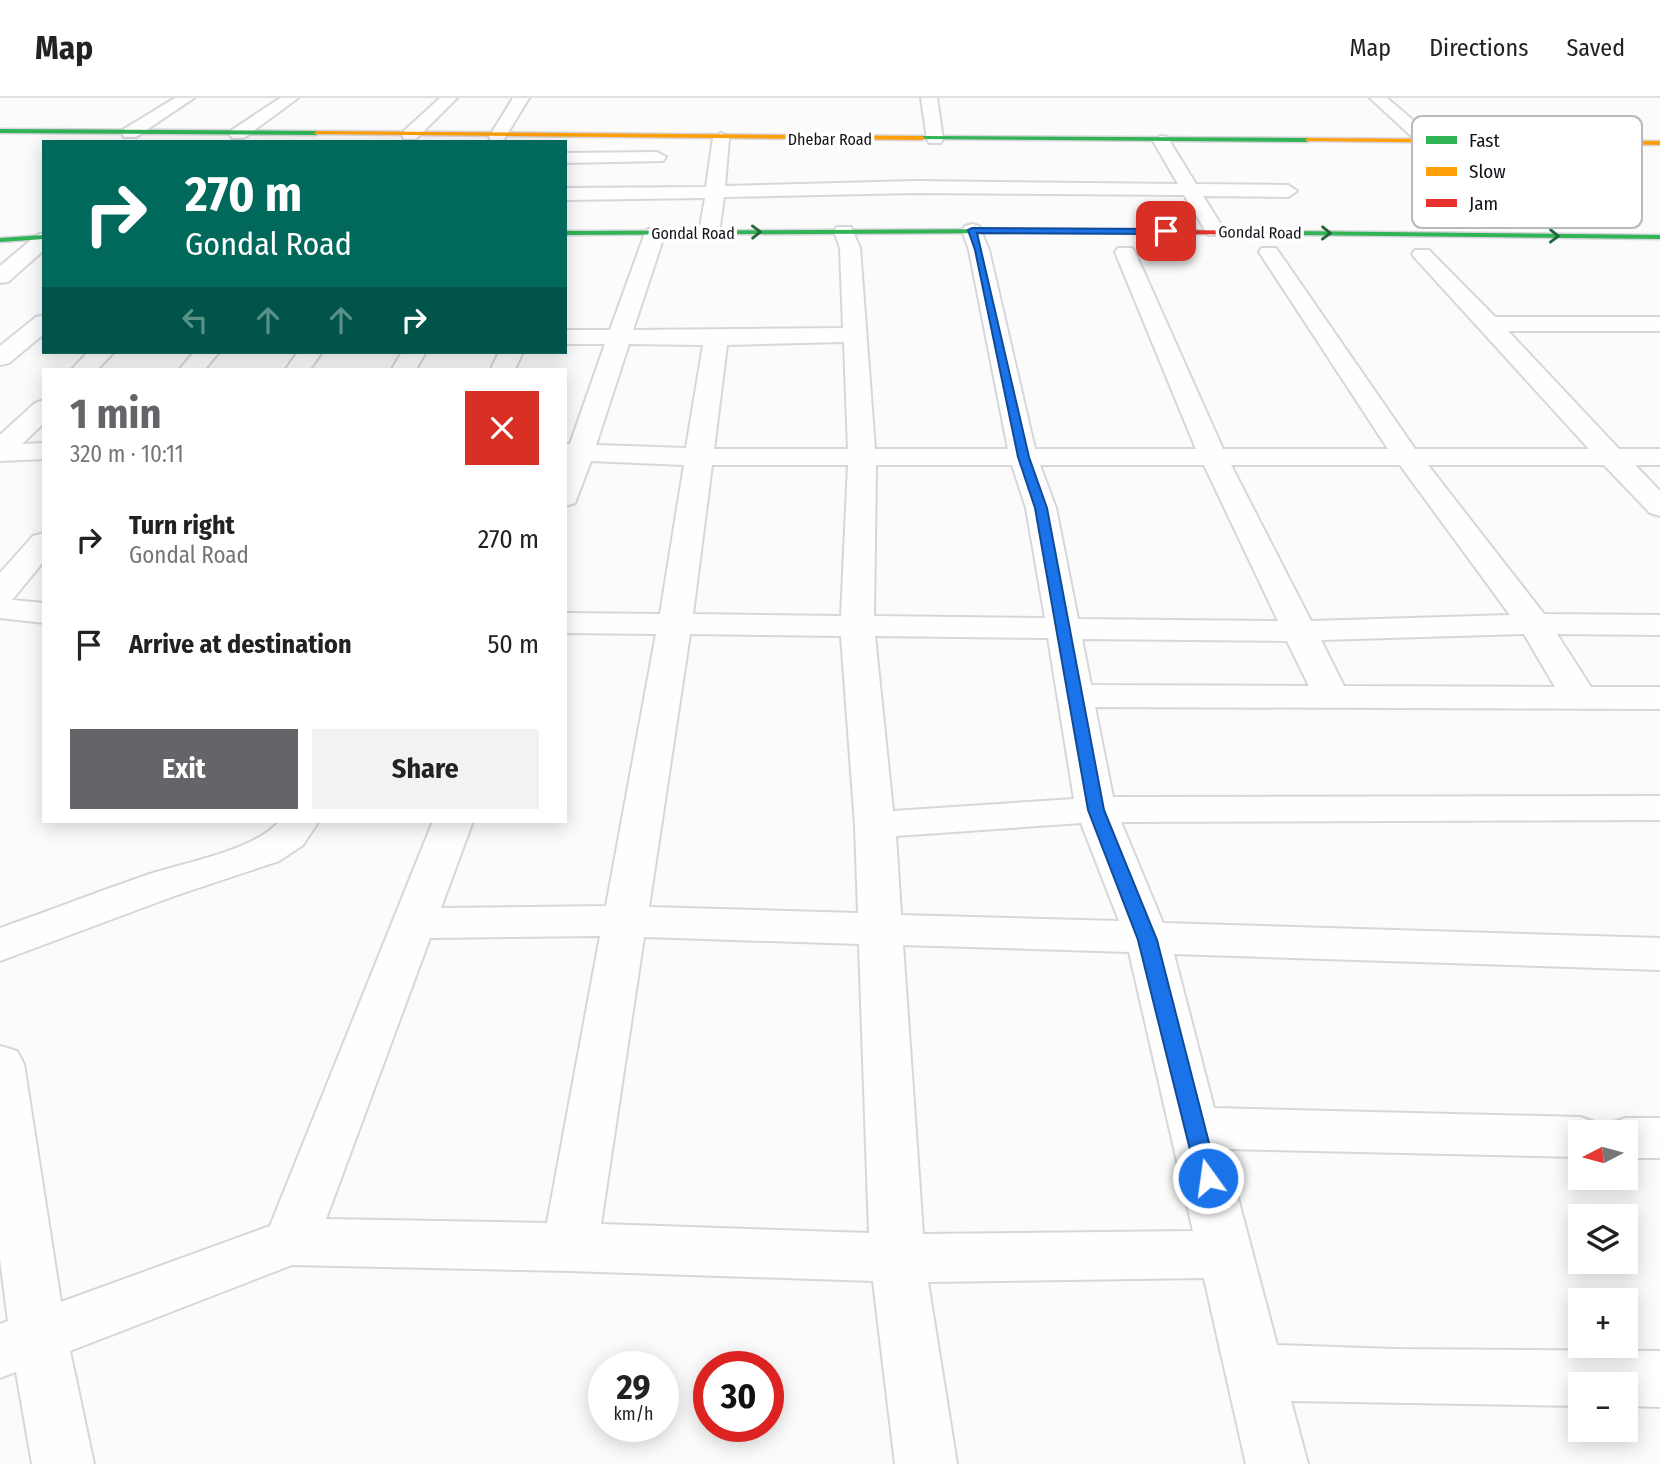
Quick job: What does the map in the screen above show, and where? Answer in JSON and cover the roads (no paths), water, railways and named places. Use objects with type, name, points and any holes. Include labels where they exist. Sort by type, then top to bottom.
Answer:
[{"type":"street","points":[[130,133],[186,98]]},
{"type":"street","points":[[237,134],[290,98]]},
{"type":"street","points":[[410,135],[449,98]]},
{"type":"street","points":[[497,137],[521,98]]},
{"type":"street","points":[[929,98],[934,139]]},
{"type":"street","points":[[1378,98],[1412,128]]},
{"type":"street","name":"Dhebar Road","points":[[0,131],[410,135],[440,139],[497,137],[1412,142]]},
{"type":"street","points":[[709,233],[721,138]]},
{"type":"street","points":[[1161,141],[1215,231]]},
{"type":"street","name":"Dhebar Road","points":[[1642,143],[1660,143]]},
{"type":"street","points":[[567,158],[657,157]]},
{"type":"street","points":[[567,194],[915,187],[1288,191]]},
{"type":"street","name":"Gondal Road","points":[[567,233],[653,240],[978,245],[1215,231],[1660,237]]},
{"type":"street","name":"Gondal Road","points":[[567,247],[709,233],[852,243]]},
{"type":"street","points":[[0,240],[41,244]]},
{"type":"street","points":[[567,484],[572,452],[653,240]]},
{"type":"street","points":[[852,243],[853,335],[862,456],[857,626],[875,825],[897,1258],[926,1464]]},
{"type":"street","points":[[0,251],[41,244]]},
{"type":"street","points":[[0,277],[41,244]]},
{"type":"street","points":[[978,245],[1023,457],[1041,508],[1065,627],[1096,810],[1147,940],[1277,1464]]},
{"type":"street","points":[[1125,252],[1213,456],[1332,697]]},
{"type":"street","points":[[1270,252],[1406,455],[1534,624],[1580,698]]},
{"type":"street","points":[[1415,254],[1448,254]]},
{"type":"street","points":[[1415,254],[1492,324],[1608,456],[1660,508]]},
{"type":"street","points":[[1492,324],[1660,324]]},
{"type":"street","points":[[0,335],[39,331]]},
{"type":"street","points":[[0,358],[39,331]]},
{"type":"street","points":[[567,337],[853,335]]},
{"type":"street","points":[[570,1247],[675,622],[716,338]]},
{"type":"street","points":[[85,368],[100,354]]},
{"type":"street","points":[[193,368],[205,354]]},
{"type":"street","points":[[0,451],[42,410]]},
{"type":"street","points":[[0,451],[42,451]]},
{"type":"street","points":[[572,452],[698,457],[1660,457]]},
{"type":"street","points":[[0,593],[42,544]]},
{"type":"street","points":[[0,608],[42,613]]},
{"type":"street","points":[[567,623],[675,622],[1299,631],[1534,624],[1660,625]]},
{"type":"street","points":[[1076,696],[1660,698]]},
{"type":"street","points":[[875,825],[1096,810],[1660,808]]},
{"type":"street","points":[[0,945],[265,852],[281,844],[298,823]]},
{"type":"street","points":[[291,1242],[452,823]]},
{"type":"street","points":[[415,923],[625,921],[1147,940],[1660,954]]},
{"type":"street","points":[[0,1064],[19,1343],[63,1464]]},
{"type":"street","points":[[1195,1128],[1568,1136]]},
{"type":"street","points":[[1638,1138],[1660,1138]]},
{"type":"street","points":[[19,1343],[291,1242],[570,1247],[897,1258],[1226,1254]]},
{"type":"street","points":[[1255,1372],[1395,1377],[1660,1379]]}]
